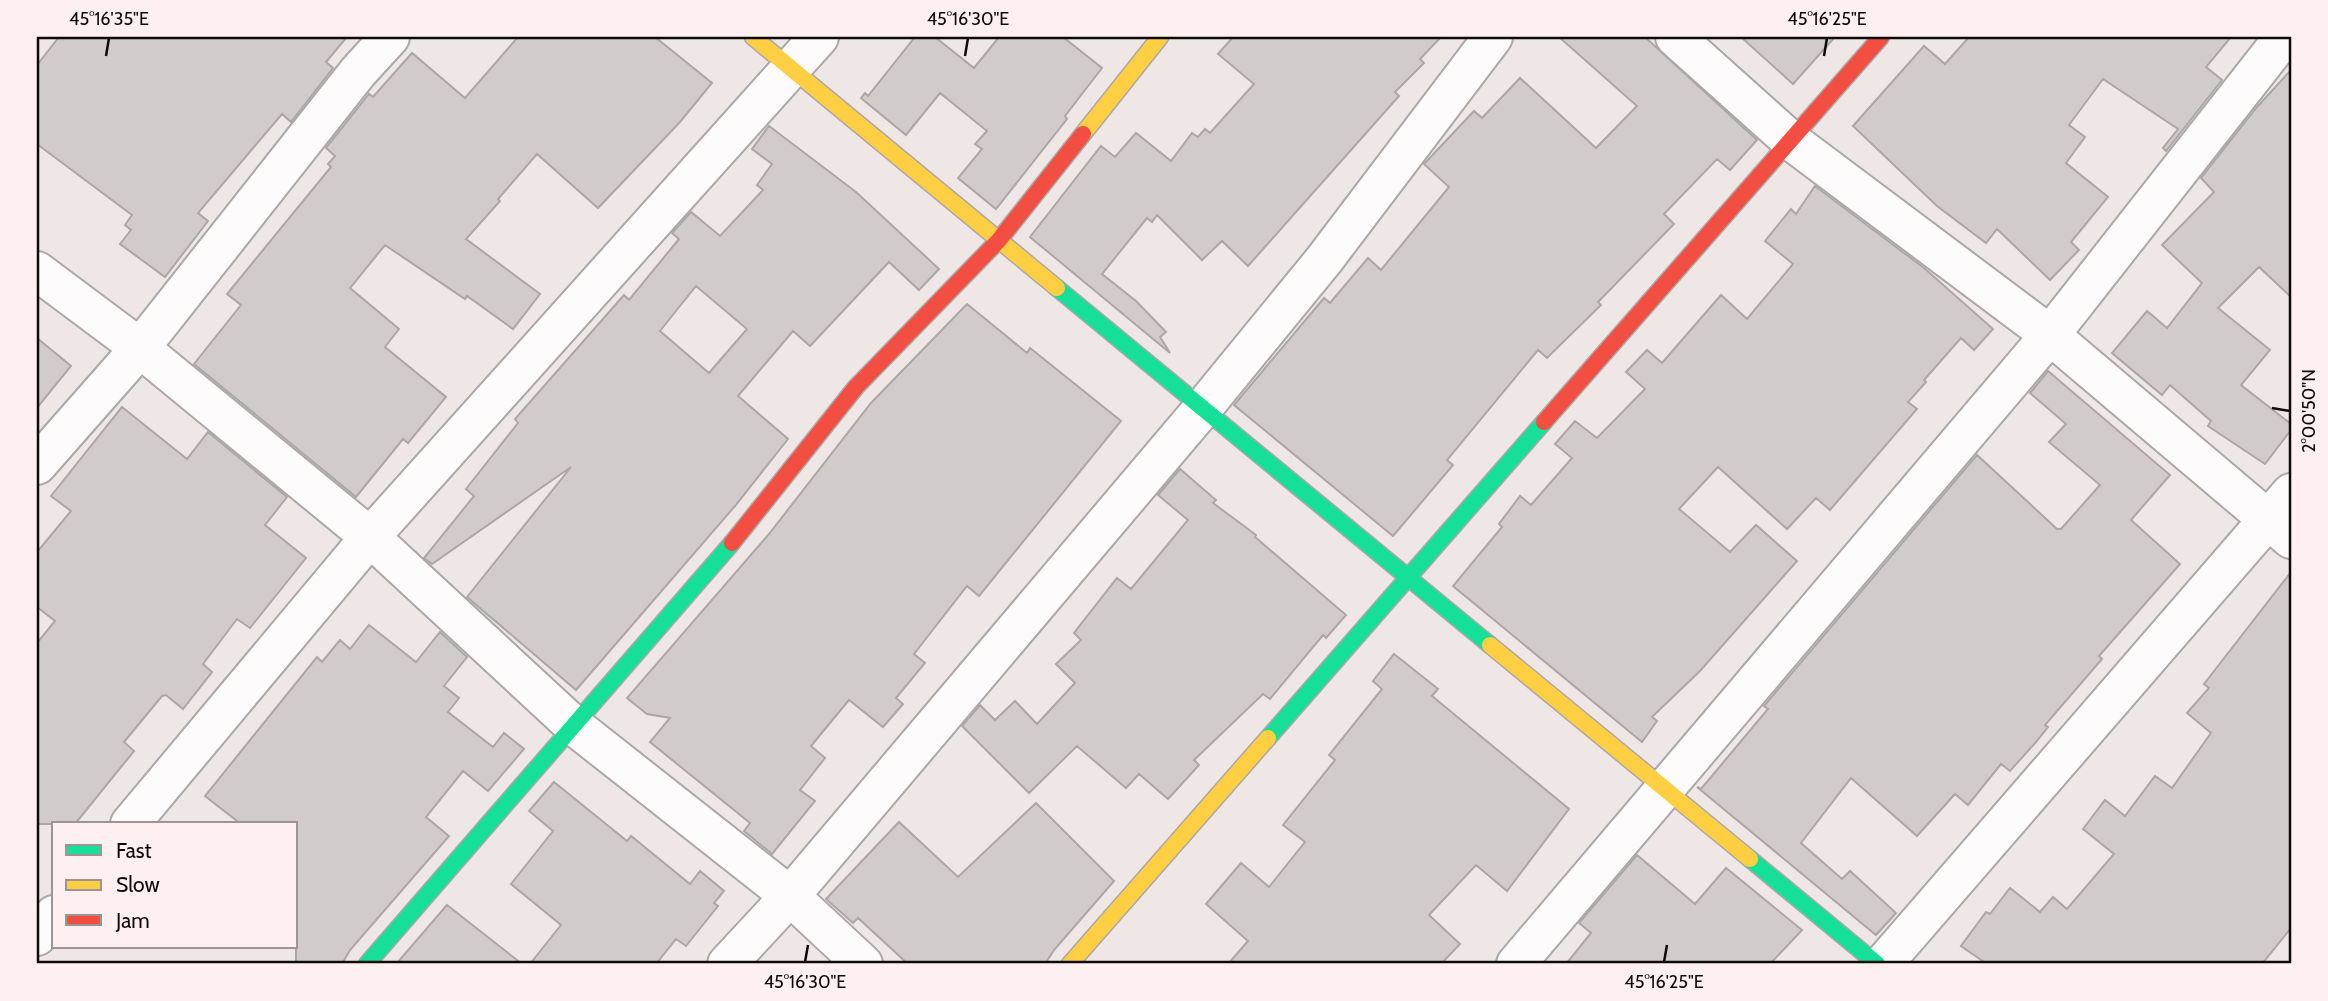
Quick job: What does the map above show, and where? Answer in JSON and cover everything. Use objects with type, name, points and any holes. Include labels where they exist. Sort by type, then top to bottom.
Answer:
[{"type":"street","points":[[37,465],[140,348],[358,72],[390,37]]},
{"type":"street","points":[[753,37],[1877,964]]},
{"type":"street","points":[[132,822],[370,537],[819,37]]},
{"type":"street","points":[[368,964],[751,520],[856,387],[999,240],[1160,37]]},
{"type":"street","points":[[727,964],[790,896],[1203,408],[1324,260],[1493,37]]},
{"type":"street","points":[[1675,37],[1790,141],[2050,335],[2284,518],[1883,964]]},
{"type":"street","points":[[1070,964],[1406,576],[1881,37]]},
{"type":"street","points":[[1516,964],[2050,335],[2284,37]]},
{"type":"street","points":[[37,271],[140,348],[370,537],[573,725],[790,896],[863,964]]},
{"type":"street","points":[[37,936],[52,917]]},
{"type":"building","points":[[59,37],[347,37],[326,62],[333,68],[291,122],[282,114],[198,213],[208,221],[165,277],[120,244],[131,230],[125,225],[132,215],[37,144],[37,65]]},
{"type":"building","points":[[518,37],[655,37],[712,83],[680,122],[598,208],[537,154],[498,199],[500,201],[466,239],[540,294],[513,329],[467,296],[465,299],[385,245],[350,288],[399,329],[385,347],[446,397],[408,443],[403,439],[356,497],[194,364],[241,305],[227,294],[331,167],[328,164],[335,156],[326,148],[369,94],[373,97],[412,53],[465,98]]},
{"type":"building","points":[[915,37],[935,37],[974,68],[999,37],[1063,37],[1102,68],[1065,116],[1067,119],[996,209],[958,178],[982,149],[975,144],[987,131],[940,93],[906,135],[861,98],[865,93],[868,96]]},
{"type":"building","points":[[1233,37],[1441,37],[1420,59],[1424,63],[1395,92],[1399,96],[1248,266],[1222,241],[1202,260],[1157,215],[1152,222],[1147,218],[1102,274],[1136,301],[1166,332],[1160,337],[1170,353],[1030,237],[1101,146],[1115,157],[1136,133],[1171,161],[1192,133],[1198,137],[1205,129],[1210,133],[1254,84],[1218,54]]},
{"type":"building","points":[[1559,37],[1645,37],[1757,140],[1730,170],[1717,159],[1664,214],[1674,224],[1598,302],[1601,305],[1547,358],[1538,350],[1447,460],[1453,465],[1393,536],[1234,405],[1324,298],[1330,303],[1368,258],[1381,270],[1449,187],[1424,164],[1474,111],[1482,118],[1520,78],[1596,148],[1637,106]]},
{"type":"building","points":[[1741,37],[1835,37],[1793,84]]},
{"type":"building","points":[[1969,37],[2231,37],[2206,67],[2222,80],[2166,151],[2163,148],[2178,129],[2103,79],[2069,125],[2085,137],[2066,163],[2108,197],[2071,242],[2079,250],[2050,280],[1997,229],[1986,243],[1937,206],[1853,126],[1924,46],[1945,64]]},
{"type":"building","points":[[2291,70],[2291,297],[2259,267],[2218,308],[2270,350],[2241,385],[2291,424],[2291,430],[2265,464],[2208,426],[2211,421],[2170,385],[2162,395],[2112,353],[2147,311],[2167,328],[2202,283],[2162,245],[2214,192],[2201,178],[2257,107]]},
{"type":"building","points":[[769,126],[856,192],[939,269],[919,290],[889,262],[810,346],[793,331],[738,396],[788,439],[735,506],[576,690],[467,597],[571,467],[432,564],[424,558],[474,496],[466,489],[518,423],[515,419],[624,295],[629,300],[679,239],[672,233],[691,212],[720,236],[763,190],[757,185],[772,164],[752,149]],"holes":[[[696,286],[747,329],[709,373],[660,331]]]},
{"type":"building","points":[[1815,186],[1924,268],[1993,329],[1974,350],[1961,338],[1908,402],[1917,409],[1830,510],[1816,498],[1787,529],[1718,467],[1679,509],[1730,552],[1756,525],[1797,561],[1700,671],[1652,717],[1657,721],[1642,742],[1453,586],[1502,527],[1499,524],[1520,496],[1531,505],[1572,458],[1555,444],[1575,421],[1597,438],[1645,389],[1626,372],[1647,350],[1662,363],[1721,295],[1747,319],[1793,264],[1765,241],[1791,209],[1796,214]]},
{"type":"building","points":[[967,304],[1027,353],[1030,348],[1121,421],[979,596],[967,586],[914,654],[925,663],[896,698],[903,704],[883,727],[849,700],[811,746],[825,758],[800,790],[815,801],[772,854],[744,831],[750,823],[650,742],[670,718],[647,714],[627,698],[769,534],[871,403]]},
{"type":"building","points":[[37,338],[71,366],[37,408]]},
{"type":"building","points":[[2048,371],[2170,475],[2131,520],[2180,564],[2099,656],[2102,659],[2045,725],[2048,727],[2036,742],[2010,771],[2001,764],[1968,805],[1955,794],[1917,836],[1851,778],[1801,843],[1842,879],[1850,871],[1896,913],[1876,935],[1697,787],[1701,789],[1768,709],[1764,706],[1977,455],[2057,529],[2061,529],[2100,485],[2049,442],[2066,424],[2030,393]]},
{"type":"building","points":[[122,407],[187,459],[208,432],[287,497],[265,525],[306,558],[250,628],[237,619],[203,664],[212,672],[183,709],[166,695],[162,696],[124,742],[134,751],[77,822],[37,824],[37,643],[55,621],[37,607],[37,552],[71,511],[51,496]]},
{"type":"building","points":[[1180,469],[1216,500],[1213,503],[1256,535],[1255,537],[1346,615],[1326,638],[1323,635],[1270,699],[1263,694],[1194,760],[1199,765],[1168,799],[1139,774],[1126,788],[1077,746],[1029,793],[962,726],[980,705],[995,720],[1015,701],[1037,724],[1075,683],[1056,664],[1081,640],[1074,633],[1117,578],[1131,589],[1188,520],[1158,495]]},
{"type":"building","points":[[2291,572],[2291,928],[2262,964],[1987,964],[1961,946],[1986,912],[1990,914],[2010,888],[2040,912],[2053,897],[2067,909],[2114,854],[2083,829],[2105,800],[2125,816],[2155,776],[2172,788],[2211,733],[2187,713],[2209,688],[2204,684]]},
{"type":"building","points":[[369,625],[416,662],[440,632],[467,657],[444,686],[459,698],[448,712],[493,747],[504,733],[524,749],[488,791],[463,771],[426,817],[449,836],[350,950],[342,964],[296,964],[298,822],[238,822],[205,796],[317,657],[322,662],[340,640],[350,649]]},
{"type":"building","points":[[1394,654],[1438,689],[1432,696],[1569,809],[1507,891],[1476,865],[1429,915],[1460,944],[1441,964],[1228,964],[1248,941],[1206,904],[1241,863],[1269,887],[1305,842],[1283,825],[1335,760],[1329,755],[1382,689],[1373,681]]},
{"type":"building","points":[[554,782],[627,841],[631,836],[690,884],[700,871],[724,891],[714,903],[718,906],[686,946],[676,939],[656,964],[530,964],[561,925],[511,884],[553,831],[529,811]]},
{"type":"building","points":[[1036,803],[1114,881],[1045,964],[908,964],[858,918],[853,923],[826,899],[899,822],[958,877]]},
{"type":"building","points":[[1637,855],[1695,904],[1726,868],[1802,930],[1770,964],[1566,964],[1591,933],[1579,923]]},
{"type":"building","points":[[447,905],[522,964],[397,963]]},
{"type":"traffic: fast","points":[[1057,288],[1490,645]]},
{"type":"traffic: fast","points":[[1268,738],[1544,422]]},
{"type":"traffic: fast","points":[[367,964],[732,543]]},
{"type":"traffic: fast","points":[[1750,859],[1877,964]]},
{"type":"traffic: slow","points":[[753,37],[1057,288]]},
{"type":"traffic: slow","points":[[1083,134],[1160,37]]},
{"type":"traffic: slow","points":[[1490,645],[1750,859]]},
{"type":"traffic: slow","points":[[1070,964],[1268,738]]},
{"type":"traffic: jam","points":[[1544,422],[1881,37]]},
{"type":"traffic: jam","points":[[732,543],[856,387],[999,240],[1083,134]]}]
